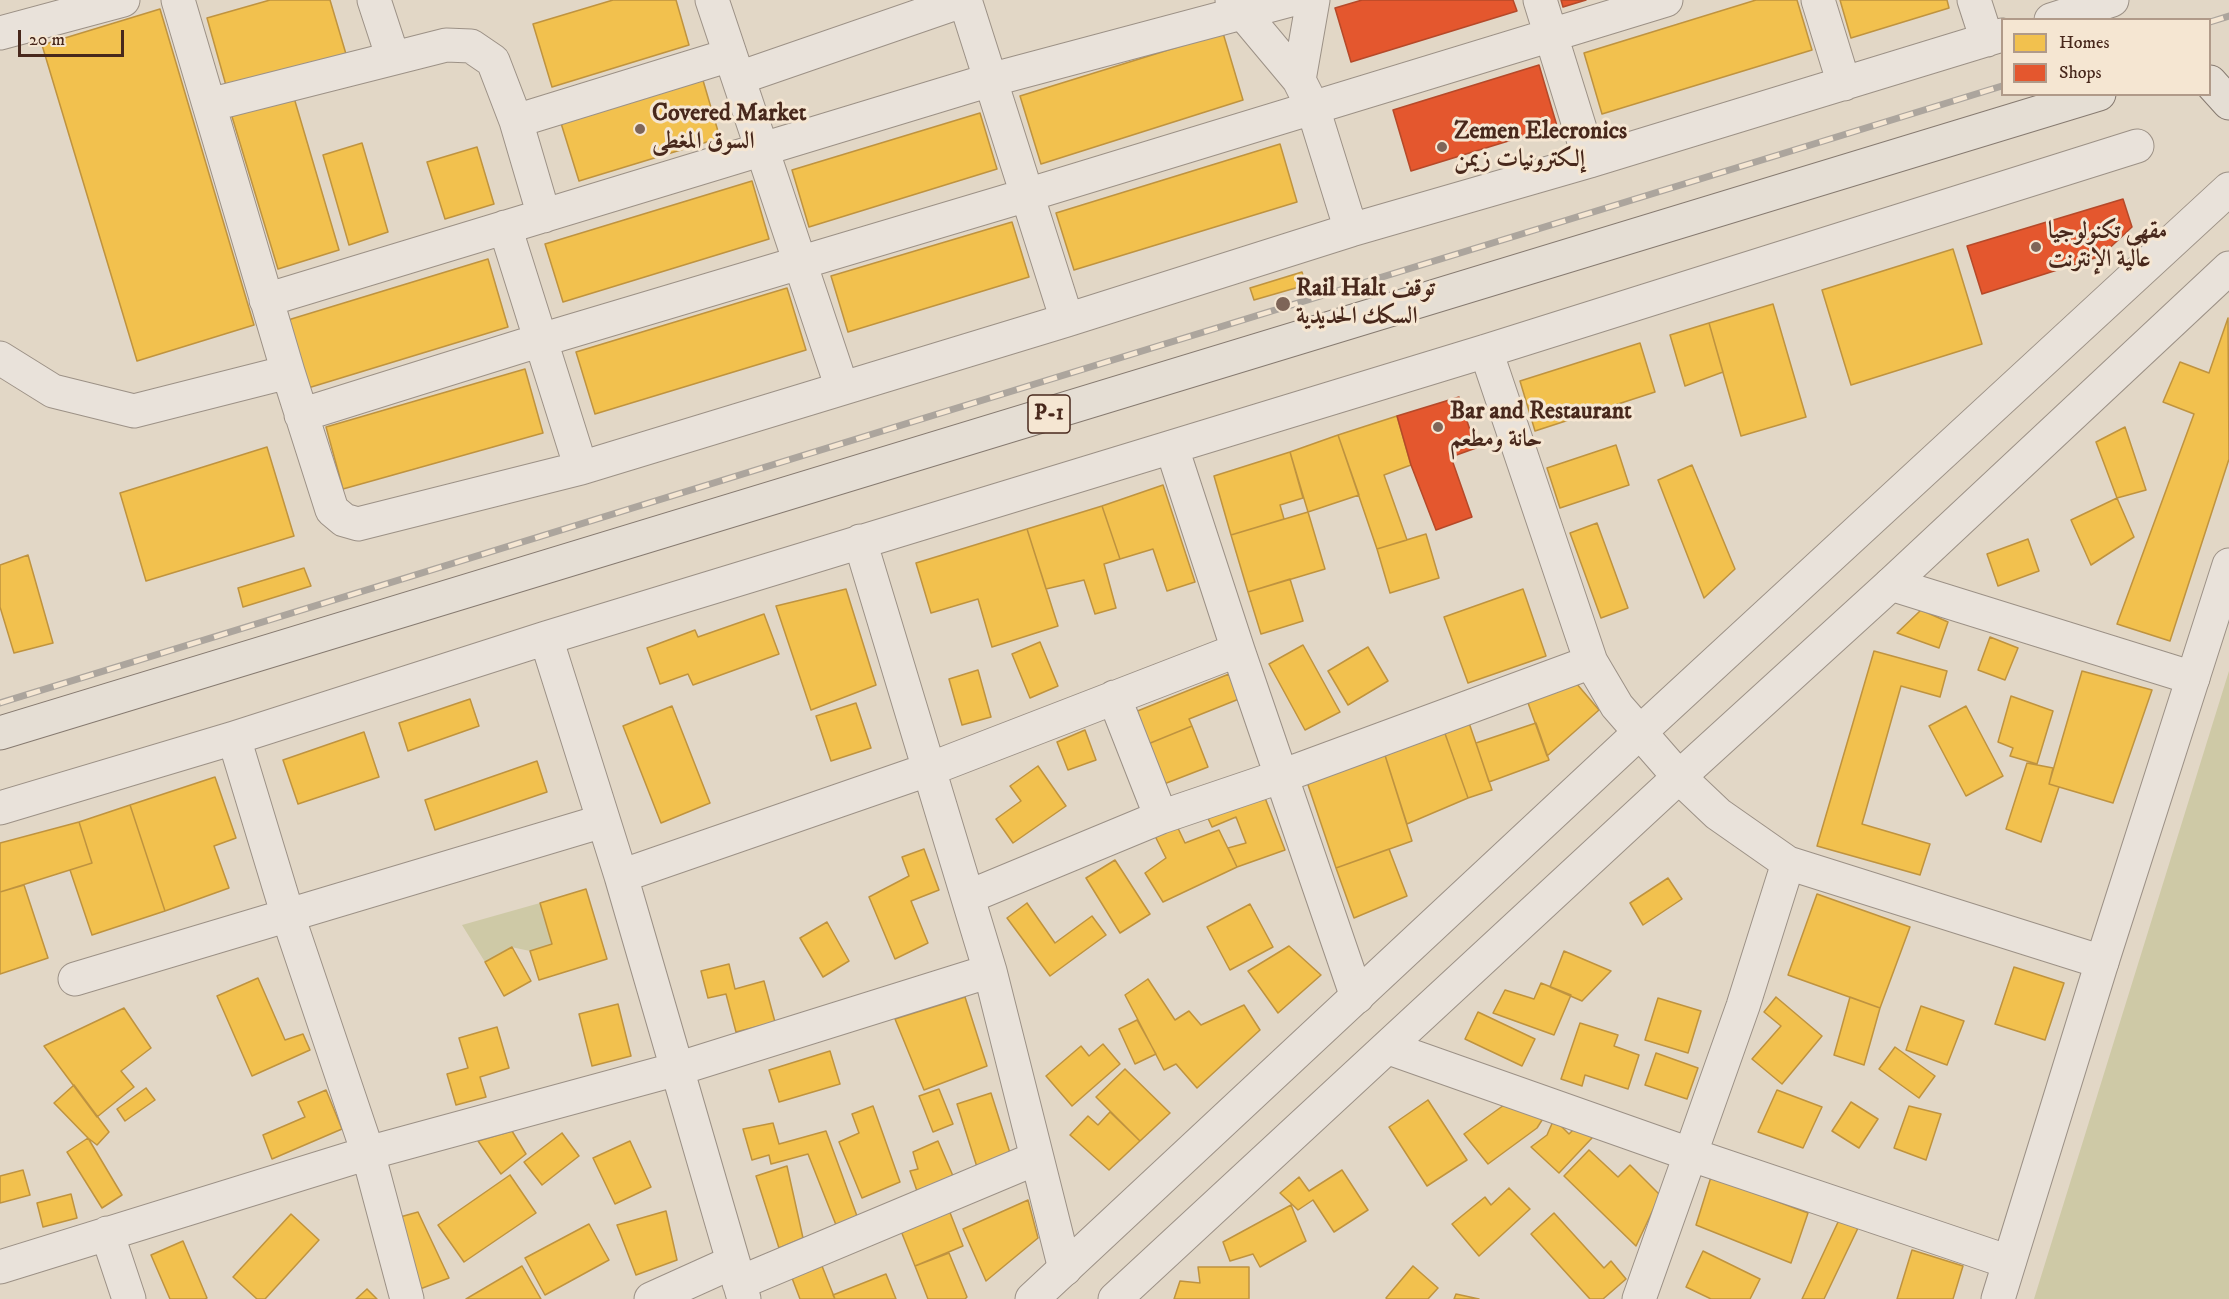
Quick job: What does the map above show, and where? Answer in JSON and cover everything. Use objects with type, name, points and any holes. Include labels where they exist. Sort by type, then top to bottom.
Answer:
[{"type":"highway","points":[[2211,74],[2229,77]]},
{"type":"highway","points":[[2211,83],[2229,103]]},
{"type":"highway","name":"P-1","points":[[0,733],[2092,96]]},
{"type":"street","points":[[0,33],[123,0]]},
{"type":"street","points":[[178,0],[266,300],[332,510],[344,520],[358,524],[581,468],[1067,320],[1350,230],[1590,161],[1995,38],[1974,0]]},
{"type":"street","points":[[374,0],[393,58]]},
{"type":"street","points":[[712,0],[842,388]]},
{"type":"street","points":[[516,121],[734,66],[965,0],[1067,320]]},
{"type":"street","points":[[266,300],[1238,7],[1290,0]]},
{"type":"street","points":[[1299,80],[1313,0]]},
{"type":"street","points":[[1540,0],[1590,161]]},
{"type":"street","points":[[301,415],[541,340],[1666,0]]},
{"type":"street","points":[[1818,0],[1844,84]]},
{"type":"street","points":[[2057,18],[2112,0]]},
{"type":"street","points":[[1238,7],[1299,80],[1313,108],[1350,230]]},
{"type":"street","points":[[209,105],[446,45],[471,46],[493,62],[516,121],[544,216]]},
{"type":"street","points":[[0,808],[234,738],[860,541],[1486,351],[2137,146]]},
{"type":"street","points":[[1032,1299],[1639,733],[2229,189]]},
{"type":"street","points":[[505,227],[581,468]]},
{"type":"street","points":[[1115,1299],[1891,584],[2229,268]]},
{"type":"street","points":[[1486,351],[1591,662],[1617,706],[1679,777],[1718,814],[1788,863],[2102,962]]},
{"type":"street","points":[[0,358],[53,391],[134,411],[288,372]]},
{"type":"street","points":[[1172,448],[1238,650],[1357,997]]},
{"type":"street","points":[[860,541],[990,971],[1065,1269]]},
{"type":"street","points":[[1998,1299],[2102,962],[2229,565]]},
{"type":"street","points":[[1891,584],[2193,678]]},
{"type":"street","points":[[546,638],[621,876],[738,1281]]},
{"type":"street","points":[[621,876],[930,769],[1238,650]]},
{"type":"street","points":[[968,897],[1161,817],[1282,776],[1591,662]]},
{"type":"street","points":[[1114,697],[1161,817]]},
{"type":"street","points":[[234,738],[288,916],[368,1153],[406,1299]]},
{"type":"street","points":[[75,979],[603,821]]},
{"type":"street","points":[[1639,1299],[1743,1006],[1788,863]]},
{"type":"street","points":[[0,1267],[368,1153],[677,1069],[990,971]]},
{"type":"street","points":[[1389,1048],[1692,1155],[2009,1262]]},
{"type":"street","points":[[651,1299],[738,1281],[1037,1158]]},
{"type":"street","points":[[107,1233],[129,1299]]},
{"type":"shaded area","points":[[2229,671],[2229,1299],[2034,1299]]},
{"type":"shaded area","points":[[540,903],[552,944],[530,951],[511,947],[485,962],[462,925]]},
{"type":"building: Homes","points":[[270,0],[330,0],[346,54],[227,89],[207,18]]},
{"type":"building: Homes","name":"Covered Market السوق المغطى","points":[[613,0],[676,0],[689,45],[552,87],[533,24]]},
{"type":"building: Homes","points":[[1756,0],[1797,0],[1812,50],[1602,114],[1584,53]]},
{"type":"building: Homes","points":[[1840,0],[1947,0],[1949,8],[1851,38]]},
{"type":"building: Homes","points":[[160,9],[254,325],[137,361],[42,45]]},
{"type":"building: Homes","points":[[1223,33],[1243,100],[1041,164],[1020,96]]},
{"type":"building: Homes","name":"Covered Market السوق المغطى","points":[[702,77],[720,138],[579,181],[560,120]]},
{"type":"building: Homes","points":[[292,91],[339,250],[278,269],[230,110]]},
{"type":"building: Homes","points":[[980,113],[997,169],[809,227],[792,170]]},
{"type":"building: Homes","points":[[362,143],[388,232],[349,245],[323,155]]},
{"type":"building: Homes","points":[[1280,144],[1297,202],[1074,270],[1056,213]]},
{"type":"building: Homes","points":[[477,147],[494,204],[445,219],[427,162]]},
{"type":"building: Homes","points":[[752,181],[769,239],[563,302],[545,244]]},
{"type":"building: Homes","points":[[1012,222],[1029,277],[848,332],[831,276]]},
{"type":"building: Homes","points":[[1953,249],[1982,344],[1851,385],[1822,290]]},
{"type":"building: Homes","points":[[488,259],[508,327],[308,388],[288,320]]},
{"type":"building: Homes","points":[[1302,272],[1306,285],[1254,300],[1250,288]]},
{"type":"building: Homes","points":[[787,288],[806,350],[595,414],[576,352]]},
{"type":"building: Homes","points":[[1773,304],[1806,417],[1741,436],[1709,323]]},
{"type":"building: Homes","points":[[2228,318],[2229,459],[2170,641],[2117,624],[2194,414],[2163,402],[2180,362],[2209,373]]},
{"type":"building: Homes","points":[[1709,323],[1723,372],[1685,386],[1670,335]]},
{"type":"building: Homes","points":[[1640,343],[1655,392],[1535,431],[1520,381]]},
{"type":"building: Homes","points":[[525,369],[543,433],[343,489],[326,427]]},
{"type":"building: Homes","points":[[1397,416],[1411,465],[1384,475],[1407,540],[1377,549],[1338,435]]},
{"type":"building: Homes","points":[[2125,427],[2146,490],[2117,498],[2096,442]]},
{"type":"building: Homes","points":[[1338,435],[1359,495],[1308,512],[1290,452]]},
{"type":"building: Homes","points":[[1616,445],[1629,485],[1560,508],[1547,468]]},
{"type":"building: Homes","points":[[267,447],[294,536],[146,581],[120,493]]},
{"type":"building: Homes","points":[[1290,452],[1303,498],[1280,505],[1284,519],[1231,535],[1214,476]]},
{"type":"building: Homes","points":[[1692,465],[1735,569],[1704,598],[1658,480]]},
{"type":"building: Homes","points":[[1163,485],[1195,582],[1167,591],[1153,549],[1120,559],[1102,506]]},
{"type":"building: Homes","points":[[2117,498],[2134,537],[2091,565],[2071,520]]},
{"type":"building: Homes","points":[[1102,506],[1120,559],[1104,564],[1116,608],[1095,614],[1084,580],[1046,589],[1027,529]]},
{"type":"building: Homes","points":[[1308,512],[1325,569],[1248,592],[1231,535]]},
{"type":"building: Homes","points":[[1597,523],[1628,608],[1601,618],[1570,533]]},
{"type":"building: Homes","points":[[1027,529],[1058,626],[992,647],[978,599],[931,613],[916,563]]},
{"type":"building: Homes","points":[[1426,534],[1439,578],[1390,593],[1377,549]]},
{"type":"building: Homes","points":[[2028,539],[2039,571],[1998,586],[1987,554]]},
{"type":"building: Homes","points":[[28,555],[53,643],[14,653],[0,607],[0,565]]},
{"type":"building: Homes","points":[[304,568],[311,586],[243,607],[238,588]]},
{"type":"building: Homes","points":[[1290,579],[1303,621],[1261,634],[1248,592]]},
{"type":"building: Homes","points":[[846,589],[876,685],[811,710],[776,606]]},
{"type":"building: Homes","points":[[1523,589],[1546,656],[1468,683],[1444,617]]},
{"type":"building: Homes","points":[[1921,610],[1948,622],[1939,648],[1897,633]]},
{"type":"building: Homes","points":[[764,614],[779,654],[693,685],[688,674],[660,684],[647,648],[695,630],[698,637]]},
{"type":"building: Homes","points":[[1990,637],[2018,648],[2005,680],[1978,670]]},
{"type":"building: Homes","points":[[1040,642],[1058,686],[1030,698],[1012,654]]},
{"type":"building: Homes","points":[[1303,645],[1340,712],[1305,730],[1269,664]]},
{"type":"building: Homes","points":[[1368,647],[1388,681],[1348,705],[1328,671]]},
{"type":"building: Homes","points":[[1874,651],[1947,671],[1940,697],[1901,686],[1862,824],[1930,844],[1920,875],[1817,846]]},
{"type":"building: Homes","points":[[978,670],[991,717],[962,725],[949,679]]},
{"type":"building: Homes","points":[[2082,671],[2152,690],[2113,803],[2049,784]]},
{"type":"building: Homes","points":[[1229,674],[1239,699],[1189,719],[1192,726],[1148,744],[1135,712]]},
{"type":"building: Homes","points":[[1576,683],[1599,710],[1547,756],[1527,700]]},
{"type":"building: Homes","points":[[2011,696],[2053,711],[2037,764],[2010,756],[2013,748],[1998,742]]},
{"type":"building: Homes","points":[[470,699],[479,726],[408,751],[399,723]]},
{"type":"building: Homes","points":[[856,703],[871,748],[831,761],[816,716]]},
{"type":"building: Homes","points":[[672,706],[710,803],[661,823],[623,726]]},
{"type":"building: Homes","points":[[1966,706],[2003,776],[1966,796],[1929,726]]},
{"type":"building: Homes","points":[[1468,720],[1492,790],[1468,798],[1443,728]]},
{"type":"building: Homes","points":[[1536,723],[1549,760],[1489,782],[1476,743]]},
{"type":"building: Homes","points":[[1192,726],[1208,767],[1164,784],[1148,744]]},
{"type":"building: Homes","points":[[1443,728],[1468,798],[1407,824],[1383,749]]},
{"type":"building: Homes","points":[[1085,730],[1096,760],[1068,770],[1057,742]]},
{"type":"building: Homes","points":[[364,732],[379,777],[298,804],[283,760]]},
{"type":"building: Homes","points":[[1383,749],[1412,841],[1336,868],[1305,776]]},
{"type":"building: Homes","points":[[537,761],[547,792],[435,830],[425,800]]},
{"type":"building: Homes","points":[[2027,763],[2053,768],[2049,784],[2059,787],[2041,842],[2006,829]]},
{"type":"building: Homes","points":[[1038,766],[1066,806],[1013,843],[996,819],[1021,801],[1010,786]]},
{"type":"building: Homes","points":[[215,777],[236,838],[214,846],[229,888],[165,911],[130,805]]},
{"type":"building: Homes","points":[[1262,790],[1285,850],[1237,867],[1228,848],[1246,843],[1236,817],[1212,827],[1205,812]]},
{"type":"building: Homes","points":[[130,805],[165,911],[92,935],[70,870],[92,863],[79,822]]},
{"type":"building: Homes","points":[[79,822],[92,863],[0,892],[0,843]]},
{"type":"building: Homes","points":[[1176,824],[1185,843],[1219,830],[1237,867],[1163,902],[1145,873],[1166,858],[1154,834]]},
{"type":"building: Homes","points":[[924,849],[939,890],[911,901],[928,943],[895,959],[869,897],[909,876],[902,857]]},
{"type":"building: Homes","points":[[1389,849],[1407,896],[1354,918],[1336,868]]},
{"type":"building: Homes","points":[[1115,860],[1150,914],[1120,933],[1086,878]]},
{"type":"building: Homes","points":[[1668,878],[1682,899],[1643,925],[1630,903]]},
{"type":"building: Homes","points":[[24,885],[48,958],[0,974],[0,892]]},
{"type":"building: Homes","points":[[586,889],[607,959],[539,980],[530,951],[552,944],[540,903]]},
{"type":"building: Homes","points":[[1817,894],[1910,927],[1880,1008],[1788,975]]},
{"type":"building: Homes","points":[[1027,903],[1055,943],[1092,916],[1106,935],[1050,976],[1007,918]]},
{"type":"building: Homes","points":[[1250,904],[1273,947],[1230,970],[1207,927]]},
{"type":"building: Homes","points":[[827,922],[849,961],[823,977],[800,938]]},
{"type":"building: Homes","points":[[1289,946],[1321,975],[1278,1013],[1248,971]]},
{"type":"building: Homes","points":[[512,947],[531,981],[504,996],[485,962]]},
{"type":"building: Homes","points":[[1564,951],[1611,971],[1582,1001],[1550,987]]},
{"type":"building: Homes","points":[[729,964],[735,989],[764,981],[775,1022],[736,1032],[726,994],[708,998],[701,971]]},
{"type":"building: Homes","points":[[2014,967],[2064,983],[2045,1040],[1995,1024]]},
{"type":"building: Homes","points":[[258,978],[285,1040],[303,1034],[310,1050],[252,1076],[217,996]]},
{"type":"building: Homes","points":[[1148,979],[1175,1020],[1189,1011],[1201,1025],[1244,1005],[1260,1030],[1197,1088],[1176,1064],[1164,1070],[1125,995]]},
{"type":"building: Homes","points":[[1541,983],[1571,995],[1554,1035],[1493,1013],[1505,990],[1534,999]]},
{"type":"building: Homes","points":[[965,997],[987,1066],[924,1090],[895,1019]]},
{"type":"building: Homes","points":[[1776,997],[1822,1036],[1782,1084],[1752,1059],[1781,1026],[1764,1012]]},
{"type":"building: Homes","points":[[1850,997],[1880,1008],[1864,1065],[1834,1055]]},
{"type":"building: Homes","points":[[1658,998],[1701,1011],[1688,1053],[1645,1040]]},
{"type":"building: Homes","points":[[618,1004],[631,1056],[592,1066],[579,1014]]},
{"type":"building: Homes","points":[[1921,1006],[1964,1021],[1947,1065],[1906,1050]]},
{"type":"building: Homes","points":[[124,1008],[151,1048],[121,1071],[134,1087],[97,1117],[44,1046]]},
{"type":"building: Homes","points":[[1478,1012],[1535,1039],[1522,1066],[1465,1039]]},
{"type":"building: Homes","points":[[1137,1020],[1156,1054],[1135,1064],[1119,1029]]},
{"type":"building: Homes","points":[[1580,1023],[1618,1035],[1614,1046],[1639,1055],[1628,1089],[1585,1075],[1582,1086],[1561,1079]]},
{"type":"building: Homes","points":[[497,1027],[509,1068],[480,1077],[486,1097],[456,1105],[447,1074],[468,1068],[459,1038]]},
{"type":"building: Homes","points":[[1103,1044],[1120,1064],[1072,1106],[1046,1076],[1081,1046],[1089,1056]]},
{"type":"building: Homes","points":[[1895,1047],[1935,1076],[1919,1098],[1879,1069]]},
{"type":"building: Homes","points":[[830,1051],[840,1084],[779,1102],[769,1070]]},
{"type":"building: Homes","points":[[1656,1053],[1698,1068],[1687,1099],[1645,1085]]},
{"type":"building: Homes","points":[[1125,1069],[1170,1113],[1140,1141],[1096,1097]]},
{"type":"building: Homes","points":[[74,1085],[109,1132],[97,1145],[54,1103]]},
{"type":"building: Homes","points":[[146,1088],[155,1100],[125,1121],[117,1109]]},
{"type":"building: Homes","points":[[939,1089],[953,1124],[933,1132],[919,1096]]},
{"type":"building: Homes","points":[[326,1090],[342,1129],[272,1159],[263,1135],[305,1117],[298,1102]]},
{"type":"building: Homes","points":[[1777,1090],[1822,1107],[1803,1148],[1758,1132]]},
{"type":"building: Homes","points":[[991,1093],[1010,1153],[977,1167],[957,1104]]},
{"type":"building: Homes","points":[[1428,1100],[1467,1160],[1427,1186],[1389,1127]]},
{"type":"building: Homes","points":[[1851,1102],[1878,1119],[1859,1148],[1832,1131]]},
{"type":"building: Homes","points":[[1504,1105],[1544,1117],[1537,1128],[1488,1164],[1464,1134]]},
{"type":"building: Homes","points":[[873,1106],[900,1182],[862,1198],[839,1142],[859,1133],[852,1114]]},
{"type":"building: Homes","points":[[1909,1106],[1941,1114],[1926,1160],[1894,1148]]},
{"type":"building: Homes","points":[[1110,1112],[1140,1141],[1109,1170],[1070,1135],[1088,1116],[1098,1125]]},
{"type":"building: Homes","points":[[1554,1119],[1569,1134],[1578,1125],[1592,1138],[1559,1173],[1531,1147],[1547,1135]]},
{"type":"building: Homes","points":[[773,1123],[779,1144],[826,1131],[857,1216],[836,1225],[808,1154],[771,1164],[769,1155],[752,1160],[743,1129]]},
{"type":"building: Homes","points":[[512,1131],[526,1154],[501,1174],[478,1141]]},
{"type":"building: Homes","points":[[562,1133],[579,1156],[542,1185],[524,1162]]},
{"type":"building: Homes","points":[[88,1138],[122,1195],[102,1208],[67,1152]]},
{"type":"building: Homes","points":[[630,1141],[651,1187],[615,1204],[593,1158]]},
{"type":"building: Homes","points":[[938,1141],[953,1176],[917,1191],[910,1171],[918,1169],[913,1152]]},
{"type":"building: Homes","points":[[1589,1150],[1618,1177],[1630,1165],[1660,1195],[1636,1246],[1564,1176]]},
{"type":"building: Homes","points":[[787,1166],[803,1238],[779,1248],[756,1176]]},
{"type":"building: Homes","points":[[23,1170],[30,1195],[0,1203],[0,1176]]},
{"type":"building: Homes","points":[[1342,1170],[1368,1210],[1334,1232],[1313,1200],[1298,1210],[1280,1193],[1299,1177],[1309,1191]]},
{"type":"building: Homes","points":[[510,1175],[536,1213],[464,1262],[438,1225]]},
{"type":"building: Homes","points":[[1711,1177],[1808,1213],[1791,1263],[1696,1225]]},
{"type":"building: Homes","points":[[1509,1188],[1530,1209],[1479,1256],[1452,1224],[1485,1197],[1491,1205]]},
{"type":"building: Homes","points":[[71,1194],[77,1218],[43,1227],[37,1203]]},
{"type":"building: Homes","points":[[1028,1200],[1038,1238],[986,1281],[963,1229]]},
{"type":"building: Homes","points":[[1291,1205],[1306,1241],[1260,1267],[1253,1254],[1230,1261],[1223,1242]]},
{"type":"building: Homes","points":[[949,1210],[963,1246],[915,1266],[901,1231]]},
{"type":"building: Homes","points":[[666,1211],[677,1260],[636,1275],[617,1225]]},
{"type":"building: Homes","points":[[418,1212],[449,1278],[420,1289],[400,1217]]},
{"type":"building: Homes","points":[[1554,1213],[1604,1268],[1611,1261],[1626,1279],[1603,1299],[1590,1299],[1531,1234]]},
{"type":"building: Homes","points":[[291,1214],[319,1240],[265,1299],[257,1299],[233,1277]]},
{"type":"building: Homes","points":[[1839,1220],[1859,1226],[1824,1299],[1802,1299]]},
{"type":"building: Homes","points":[[589,1224],[609,1260],[545,1295],[525,1258]]},
{"type":"building: Homes","points":[[183,1241],[207,1298],[205,1299],[170,1299],[151,1255]]},
{"type":"building: Homes","points":[[1912,1250],[1963,1266],[1953,1299],[1897,1299]]},
{"type":"building: Homes","points":[[1703,1251],[1760,1279],[1750,1299],[1711,1299],[1686,1287]]},
{"type":"building: Homes","points":[[949,1253],[967,1297],[965,1299],[928,1299],[915,1266]]},
{"type":"building: Homes","points":[[522,1266],[541,1299],[466,1299]]},
{"type":"building: Homes","points":[[822,1266],[835,1299],[800,1299],[792,1278]]},
{"type":"building: Homes","points":[[1413,1266],[1438,1288],[1428,1299],[1387,1299],[1386,1298]]},
{"type":"building: Homes","points":[[1198,1267],[1249,1267],[1249,1299],[1174,1299],[1180,1281],[1200,1283]]},
{"type":"building: Homes","points":[[886,1274],[896,1299],[835,1299],[833,1295]]},
{"type":"building: Homes","points":[[367,1289],[377,1299],[356,1299]]},
{"type":"building: Homes","points":[[1456,1294],[1479,1299],[1454,1299]]},
{"type":"building: Shops","points":[[1362,0],[1513,0],[1517,11],[1351,62],[1335,8]]},
{"type":"building: Shops","points":[[1561,0],[1586,0],[1563,7]]},
{"type":"building: Shops","points":[[1539,65],[1557,126],[1411,171],[1393,110]]},
{"type":"building: Shops","points":[[2123,199],[2132,227],[2101,256],[1982,294],[1967,246]]},
{"type":"building: Shops","points":[[1459,397],[1476,448],[1451,457],[1472,517],[1436,530],[1411,465],[1397,416]]},
{"type":"railway","points":[[2211,22],[2229,16]]},
{"type":"railway","points":[[0,703],[2001,86]]},
{"type":"place","name":"Covered Market السوق المغطى","points":[[640,129]]},
{"type":"place","name":"Zemen Elecronics إلكترونيات زيمن","points":[[1442,147]]},
{"type":"place","name":"مقهى تكنولوجيا عالية الإنترنت","points":[[2036,247]]},
{"type":"place","name":"Rail Halt توقف السكك الحديدية","points":[[1283,304]]},
{"type":"place","name":"Bar and Restaurant حانة ومطعم","points":[[1438,427]]}]
